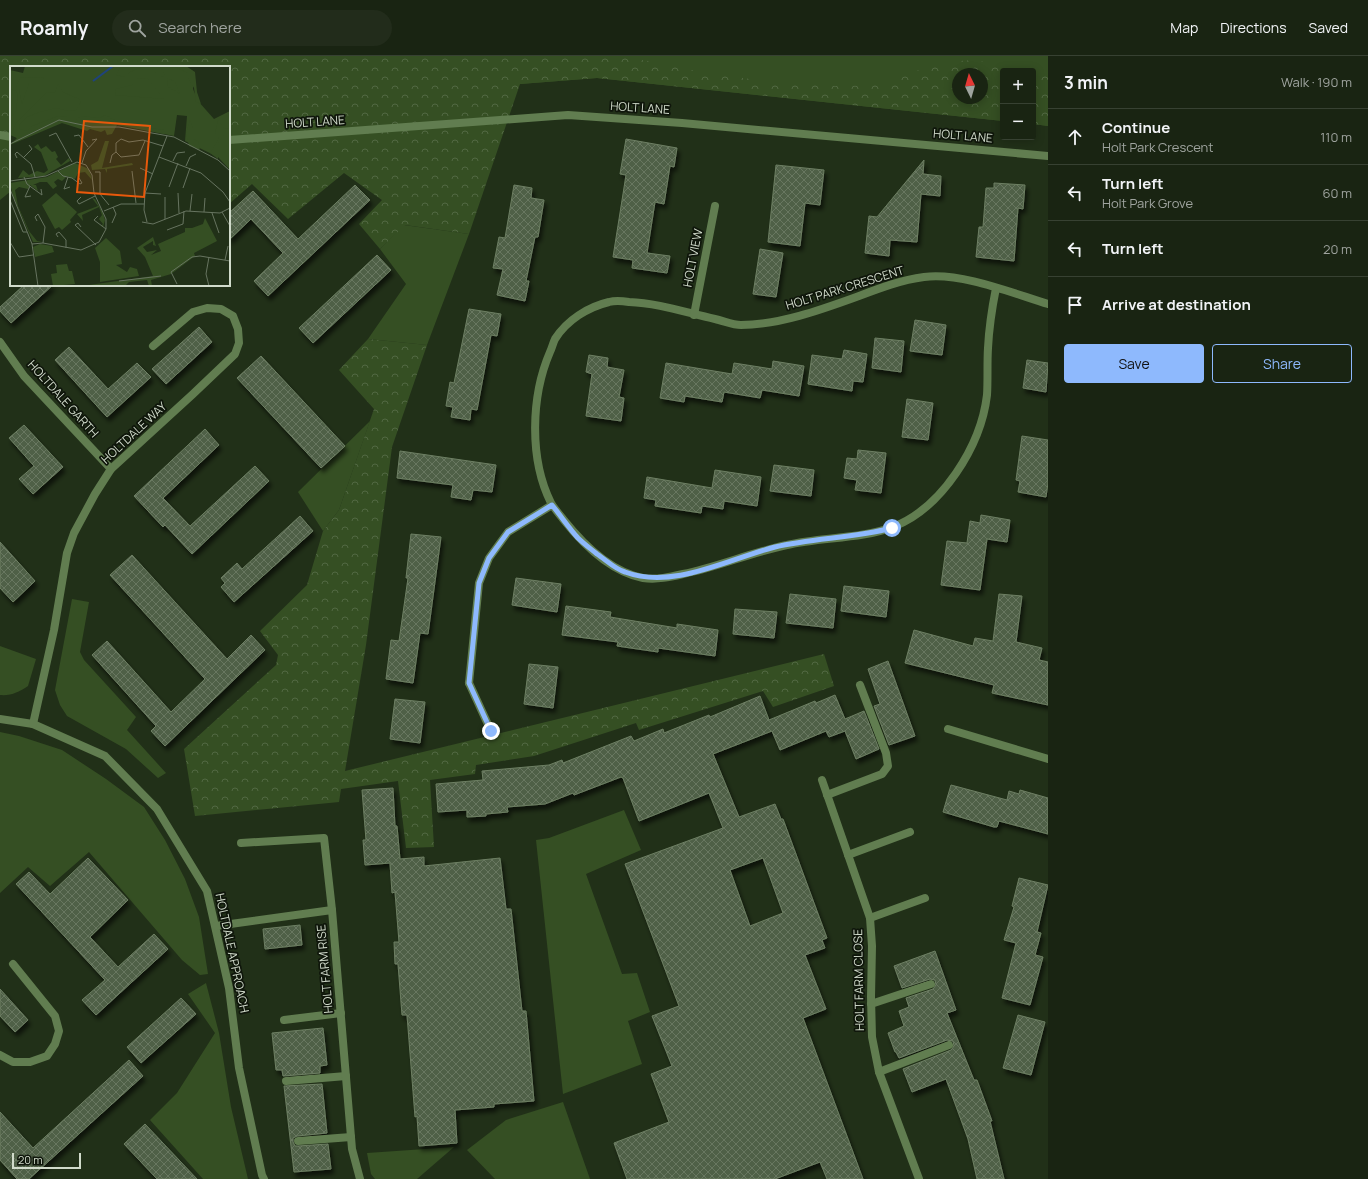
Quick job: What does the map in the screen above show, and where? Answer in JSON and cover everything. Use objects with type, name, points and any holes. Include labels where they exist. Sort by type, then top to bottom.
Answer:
[{"type":"street","name":"HOLT LANE","points":[[230,140],[568,116],[682,123],[1048,156]]},
{"type":"street","points":[[0,135],[10,137]]},
{"type":"street","name":"HOLT VIEW","points":[[694,315],[715,206]]},
{"type":"street","name":"HOLT PARK CRESCENT","points":[[996,288],[989,325],[986,395],[980,427],[962,463],[940,494],[915,516],[892,528],[871,533],[804,541],[774,548],[699,571],[664,578],[644,578],[624,572],[578,539],[552,505],[545,486],[539,462],[535,427],[537,399],[543,367],[555,339],[570,322],[588,309],[612,301],[648,302],[694,315],[739,325],[774,322],[814,311],[893,284],[926,276],[958,278],[996,288],[1048,304]]},
{"type":"street","name":"HOLTDALE WAY","points":[[33,724],[54,630],[67,553],[74,533],[95,494],[111,469],[193,394],[234,354],[239,343],[238,329],[233,316],[221,309],[207,308],[193,312],[153,346]]},
{"type":"street","name":"HOLTDALE GARTH","points":[[0,342],[24,376],[111,469]]},
{"type":"street","points":[[491,731],[469,683],[479,583],[489,558],[508,532],[552,505]]},
{"type":"street","points":[[827,795],[882,774],[888,766],[886,753],[860,685]]},
{"type":"street","name":"HOLTDALE APPROACH","points":[[0,719],[33,724],[104,756],[157,809],[207,890],[231,999],[239,1068],[264,1179]]},
{"type":"street","points":[[948,729],[1048,759]]},
{"type":"street","name":"HOLT FARM CLOSE","points":[[822,780],[870,918],[872,946],[872,1037],[879,1072],[919,1179]]},
{"type":"street","points":[[848,855],[910,832]]},
{"type":"street","name":"HOLT FARM RISE","points":[[241,843],[324,838],[332,910],[352,1150],[360,1179]]},
{"type":"street","points":[[870,918],[925,898]]},
{"type":"street","points":[[216,926],[332,910]]},
{"type":"street","points":[[0,1055],[13,1062],[30,1062],[47,1056],[55,1044],[58,1031],[54,1016],[13,964]]},
{"type":"street","points":[[871,1004],[931,984]]},
{"type":"street","points":[[284,1020],[341,1013]]},
{"type":"street","points":[[879,1072],[949,1045]]},
{"type":"street","points":[[286,1081],[346,1076]]},
{"type":"street","points":[[298,1141],[351,1137]]},
{"type":"green space","points":[[0,56],[1048,56],[1048,126],[1036,124],[1036,68],[1000,68],[1000,121],[597,78],[520,84],[230,66],[10,66]]},
{"type":"green space","points":[[0,56],[617,56],[701,72],[750,79],[837,86],[889,83],[921,69],[960,61],[974,60],[1005,68],[1000,68],[1000,121],[597,78],[520,84],[469,234],[405,225],[380,249],[359,224],[382,200],[344,173],[288,219],[252,184],[230,203],[230,66],[10,66],[10,192],[0,200]]},
{"type":"green space","points":[[1043,71],[1048,73],[1048,126],[1036,124],[1036,74]]},
{"type":"green space","points":[[404,225],[469,234],[427,345],[368,339],[406,284],[380,249]]},
{"type":"green space","points":[[368,339],[427,345],[392,447],[366,645],[345,771],[824,654],[834,686],[773,707],[763,691],[639,730],[636,723],[534,756],[476,765],[475,774],[430,780],[434,847],[406,848],[398,781],[341,789],[339,802],[195,816],[184,749],[276,665],[278,655],[260,631],[307,585],[323,531],[339,510],[374,409],[339,370]]},
{"type":"green space","points":[[370,421],[339,510],[323,531],[298,492]]},
{"type":"green space","points":[[72,599],[89,602],[80,652],[84,660],[136,717],[127,730],[166,773],[158,778],[126,749],[67,716],[60,705],[55,690]]},
{"type":"green space","points":[[0,646],[36,659],[28,686],[18,692],[0,695]]},
{"type":"green space","points":[[0,732],[19,736],[62,750],[106,779],[144,807],[165,840],[185,879],[199,917],[208,974],[200,975],[182,960],[89,852],[50,886],[28,867],[0,893]]},
{"type":"green space","points":[[624,810],[641,850],[586,874],[622,974],[637,973],[650,1012],[628,1021],[642,1064],[563,1094],[536,840],[549,838]]},
{"type":"green space","points":[[206,983],[219,1033],[231,1107],[248,1179],[203,1179],[150,1120],[177,1093],[215,1033],[188,994]]},
{"type":"green space","points":[[563,1102],[590,1179],[495,1179],[467,1150],[506,1120]]},
{"type":"green space","points":[[454,1147],[417,1179],[375,1179],[371,1174],[367,1153]]},
{"type":"building","points":[[626,139],[677,148],[674,167],[670,166],[664,204],[655,202],[647,253],[670,256],[667,273],[632,268],[633,260],[613,257],[626,175],[620,174]]},
{"type":"building","points":[[924,160],[923,174],[941,176],[940,196],[921,194],[917,242],[890,240],[889,256],[865,253],[869,216],[877,217]]},
{"type":"building","points":[[776,165],[824,170],[820,205],[805,203],[800,246],[768,242]]},
{"type":"building","points":[[994,183],[1025,185],[1023,209],[1018,208],[1014,261],[976,257],[979,227],[983,227],[986,188],[994,188]]},
{"type":"building","points":[[355,185],[370,200],[268,296],[254,281],[283,253],[251,219],[230,239],[230,212],[253,191],[298,239]]},
{"type":"building","points":[[514,185],[532,188],[531,198],[544,200],[538,237],[535,237],[526,281],[529,281],[525,301],[497,295],[503,269],[493,268],[499,237],[505,238]]},
{"type":"building","points":[[760,249],[783,253],[776,297],[753,294]]},
{"type":"building","points":[[377,255],[391,270],[313,343],[299,328]]},
{"type":"building","points":[[23,286],[52,286],[11,323],[0,311],[0,307]]},
{"type":"building","points":[[469,309],[501,314],[497,336],[491,335],[477,410],[471,409],[470,420],[451,417],[453,407],[446,406],[450,382],[454,383]]},
{"type":"building","points":[[915,320],[946,325],[942,355],[910,351]]},
{"type":"building","points":[[199,327],[212,342],[166,384],[152,369]]},
{"type":"building","points":[[875,338],[904,341],[901,372],[872,368]]},
{"type":"building","points":[[69,347],[108,389],[137,363],[151,377],[107,417],[55,360]]},
{"type":"building","points":[[844,350],[867,354],[863,382],[853,381],[852,391],[808,384],[812,355],[842,359]]},
{"type":"building","points":[[589,355],[608,358],[607,367],[624,370],[619,397],[624,398],[621,421],[586,416],[592,374],[586,372]]},
{"type":"building","points":[[261,356],[345,446],[321,468],[237,378]]},
{"type":"building","points":[[1027,360],[1048,363],[1046,392],[1023,388]]},
{"type":"building","points":[[773,361],[804,366],[799,396],[762,390],[760,398],[724,392],[722,402],[685,396],[684,402],[660,398],[666,363],[732,374],[734,363],[772,369]]},
{"type":"building","points":[[907,399],[933,403],[928,440],[902,437]]},
{"type":"building","points":[[24,425],[63,467],[33,494],[19,479],[34,466],[9,438]]},
{"type":"building","points":[[205,429],[219,445],[163,498],[190,526],[255,466],[269,481],[192,554],[165,525],[163,527],[134,496]]},
{"type":"building","points":[[1022,436],[1048,440],[1048,483],[1046,497],[1018,492],[1020,481],[1016,480]]},
{"type":"building","points":[[858,450],[886,453],[881,493],[855,490],[857,480],[844,478],[847,458],[857,459]]},
{"type":"building","points":[[400,451],[496,465],[492,492],[473,490],[471,500],[451,497],[453,485],[397,478]]},
{"type":"building","points":[[774,465],[814,470],[811,496],[770,491]]},
{"type":"building","points":[[715,470],[761,477],[757,506],[724,501],[723,509],[702,506],[701,513],[655,506],[656,500],[644,498],[647,477],[712,488]]},
{"type":"building","points":[[981,515],[1010,520],[1007,542],[987,539],[980,590],[941,585],[947,541],[967,543],[970,521],[980,523]]},
{"type":"building","points":[[300,516],[313,531],[234,602],[221,587],[225,583],[221,578],[237,563],[242,569]]},
{"type":"building","points":[[411,534],[441,537],[428,634],[420,633],[413,683],[386,679],[391,640],[399,641],[408,578],[406,578]]},
{"type":"building","points":[[0,542],[35,581],[13,602],[0,588]]},
{"type":"building","points":[[132,555],[227,659],[251,635],[265,650],[165,746],[151,731],[156,726],[92,655],[107,641],[171,712],[205,679],[110,575]]},
{"type":"building","points":[[516,578],[561,584],[557,612],[512,605]]},
{"type":"building","points":[[844,586],[889,591],[886,617],[841,611]]},
{"type":"building","points":[[790,594],[836,599],[833,628],[786,623]]},
{"type":"building","points":[[999,594],[1022,596],[1016,642],[1042,648],[1039,660],[1048,662],[1048,705],[992,693],[994,685],[905,663],[914,630],[973,646],[975,638],[993,641]]},
{"type":"building","points":[[566,606],[611,612],[610,617],[677,628],[677,624],[718,630],[715,656],[658,648],[658,652],[617,646],[618,642],[562,635]]},
{"type":"building","points":[[735,609],[777,612],[774,638],[733,634]]},
{"type":"building","points":[[888,661],[915,736],[889,745],[874,706],[880,704],[868,669]]},
{"type":"building","points":[[529,664],[558,667],[553,708],[524,704]]},
{"type":"building","points":[[835,695],[845,719],[864,711],[879,749],[856,759],[845,731],[829,737],[826,731],[780,750],[772,731],[713,754],[739,817],[775,804],[781,819],[783,819],[827,938],[822,940],[825,948],[805,955],[826,1009],[803,1018],[863,1179],[827,1179],[820,1162],[775,1179],[627,1179],[614,1143],[669,1122],[651,1074],[672,1066],[652,1016],[679,1006],[625,864],[723,828],[709,793],[639,821],[623,778],[621,777],[574,795],[573,793],[545,804],[507,807],[508,812],[486,814],[486,816],[467,817],[467,810],[438,812],[436,784],[483,780],[482,771],[549,765],[562,760],[563,763],[631,736],[634,741],[663,729],[664,733],[709,715],[710,717],[760,696],[769,720],[815,701],[816,703]],"holes":[[[763,858],[783,913],[750,926],[730,870]]]},
{"type":"building","points":[[395,699],[425,702],[420,743],[390,739]]},
{"type":"building","points":[[951,785],[1007,800],[1009,791],[1019,794],[1020,790],[1048,798],[1048,834],[999,821],[997,827],[994,827],[943,812]]},
{"type":"building","points":[[393,788],[395,826],[397,826],[400,859],[424,857],[424,866],[500,858],[506,909],[511,909],[522,1011],[526,1011],[534,1101],[494,1104],[494,1107],[455,1110],[457,1143],[419,1146],[417,1116],[415,1117],[407,1015],[402,1015],[398,964],[395,964],[394,942],[399,942],[395,892],[392,893],[390,863],[365,865],[363,840],[366,840],[362,790]]},
{"type":"building","points":[[88,858],[128,900],[90,937],[118,967],[154,934],[168,949],[96,1015],[82,1000],[105,980],[16,884],[29,872],[50,894]]},
{"type":"building","points":[[1019,878],[1048,885],[1037,932],[1041,933],[1035,955],[1043,957],[1030,1005],[1002,998],[1016,943],[1004,940],[1014,907],[1012,906]]},
{"type":"building","points":[[300,925],[302,945],[265,949],[263,929]]},
{"type":"building","points":[[935,951],[956,1010],[947,1013],[974,1080],[977,1080],[992,1121],[990,1121],[1004,1179],[977,1179],[968,1139],[946,1079],[912,1092],[903,1069],[951,1050],[954,1046],[953,1041],[947,1040],[899,1058],[895,1052],[888,1033],[904,1026],[899,1011],[909,1007],[906,998],[933,989],[936,985],[935,980],[930,979],[902,988],[894,966]]},
{"type":"building","points":[[0,989],[28,1020],[15,1032],[0,1016]]},
{"type":"building","points":[[181,998],[196,1014],[141,1063],[127,1047]]},
{"type":"building","points":[[1018,1015],[1045,1022],[1031,1075],[1003,1068]]},
{"type":"building","points":[[323,1028],[327,1065],[320,1066],[320,1073],[283,1076],[282,1070],[276,1070],[272,1033]]},
{"type":"building","points":[[129,1060],[143,1076],[29,1179],[17,1179],[0,1160],[0,1112],[33,1148]]},
{"type":"building","points":[[322,1084],[327,1133],[297,1136],[293,1138],[293,1142],[295,1146],[328,1144],[331,1169],[294,1172],[284,1086]]},
{"type":"building","points":[[145,1124],[197,1179],[157,1179],[124,1144]]},
{"type":"route","points":[[491,731],[469,683],[479,583],[489,558],[508,532],[552,505],[578,539],[624,572],[644,578],[664,578],[699,571],[774,548],[804,541],[871,533],[892,528]]}]
